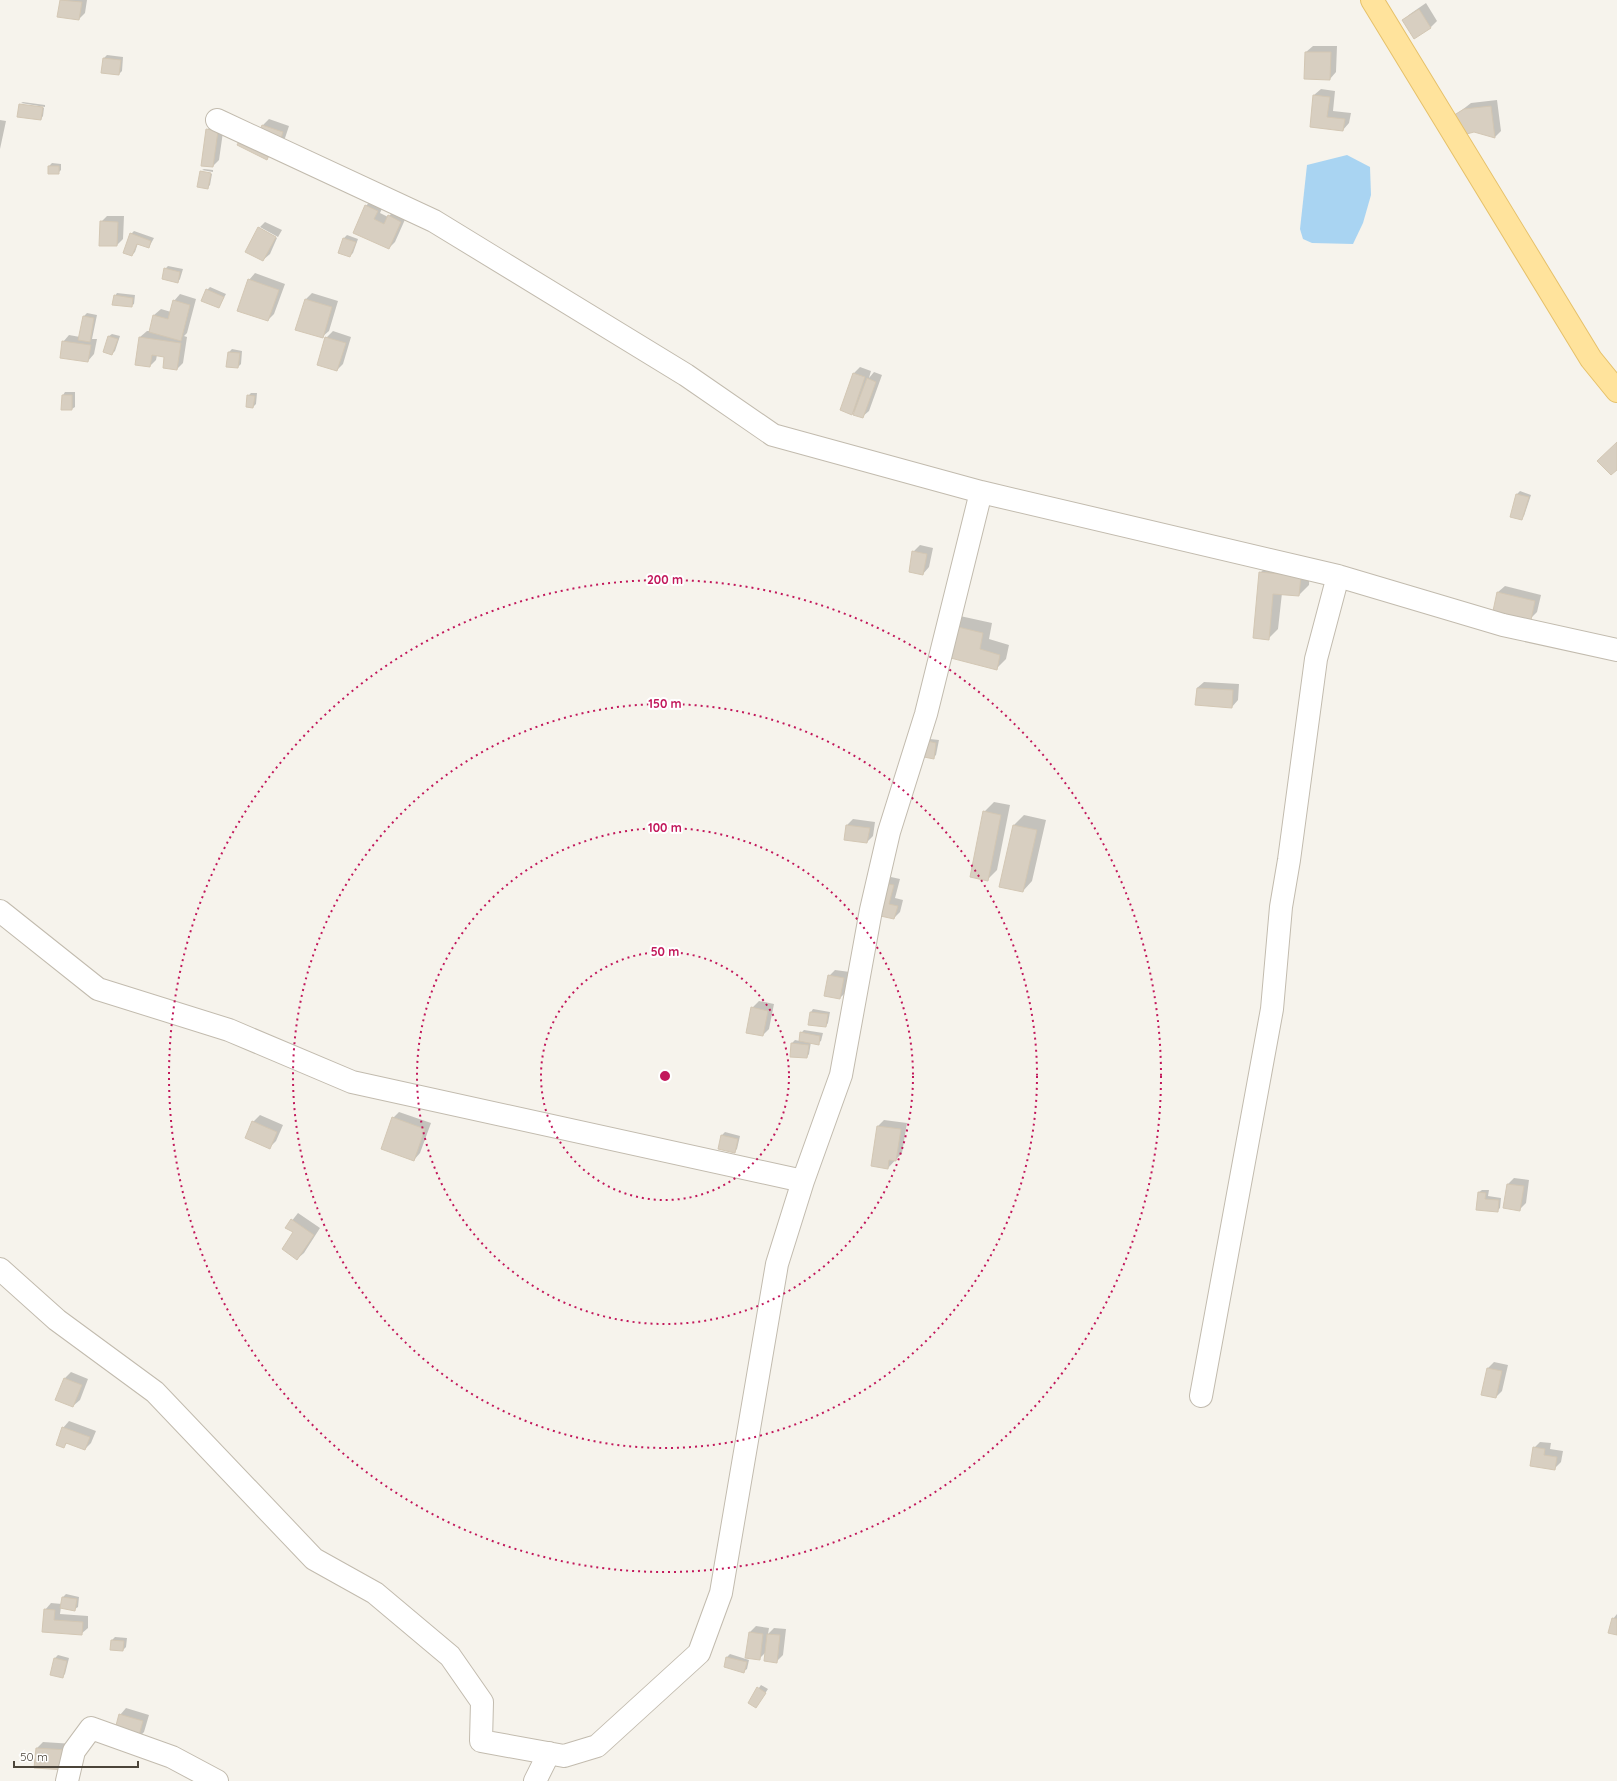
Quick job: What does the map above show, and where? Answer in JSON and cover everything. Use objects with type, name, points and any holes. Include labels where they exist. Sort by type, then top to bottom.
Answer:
[{"type":"main road","points":[[1372,0],[1591,360],[1617,392]]},
{"type":"street","points":[[217,120],[434,220],[686,376],[773,435],[982,492],[1338,576],[1503,625],[1617,650]]},
{"type":"street","points":[[0,1269],[57,1320],[155,1392],[314,1559],[374,1594],[450,1656],[482,1702],[481,1741],[564,1756],[597,1746],[699,1653],[721,1593],[776,1264],[803,1181],[841,1075],[872,910],[889,832],[926,714],[982,492]]},
{"type":"street","points":[[1201,1396],[1272,1008],[1281,907],[1290,852],[1316,658],[1338,576]]},
{"type":"street","points":[[0,911],[98,989],[229,1030],[352,1082],[803,1181]]},
{"type":"street","points":[[67,1781],[74,1751],[91,1728],[172,1757],[217,1781]]},
{"type":"street","points":[[535,1781],[549,1753]]},
{"type":"water","points":[[1347,155],[1370,167],[1371,195],[1363,223],[1353,244],[1312,243],[1303,239],[1300,229],[1307,165]]},
{"type":"building","points":[[60,0],[82,2],[79,20],[57,17]]},
{"type":"building","points":[[1419,9],[1431,28],[1414,39],[1402,20]]},
{"type":"building","points":[[1305,52],[1331,52],[1330,80],[1304,79]]},
{"type":"building","points":[[103,58],[121,60],[119,75],[101,73]]},
{"type":"building","points":[[1313,95],[1330,97],[1327,117],[1345,119],[1343,131],[1310,127]]},
{"type":"building","points":[[19,104],[43,107],[41,120],[17,117]]},
{"type":"building","points":[[1491,106],[1495,138],[1474,132],[1463,135],[1451,117],[1464,109]]},
{"type":"building","points":[[262,125],[283,132],[279,145],[257,138]]},
{"type":"building","points":[[206,129],[218,131],[213,167],[201,166]]},
{"type":"building","points":[[243,134],[272,148],[267,160],[237,145]]},
{"type":"building","points":[[48,166],[59,166],[59,174],[48,174]]},
{"type":"building","points":[[200,171],[211,173],[208,189],[197,187]]},
{"type":"building","points":[[365,205],[378,211],[374,219],[384,224],[388,215],[401,222],[389,249],[353,233]]},
{"type":"building","points":[[100,221],[118,222],[117,246],[99,246]]},
{"type":"building","points":[[258,227],[276,237],[263,261],[245,252]]},
{"type":"building","points":[[130,233],[151,241],[149,248],[137,244],[132,256],[123,253]]},
{"type":"building","points":[[343,238],[356,242],[350,257],[338,253]]},
{"type":"building","points":[[164,268],[180,272],[178,283],[162,279]]},
{"type":"building","points":[[248,279],[279,290],[268,321],[237,311]]},
{"type":"building","points":[[206,289],[224,297],[219,308],[201,301]]},
{"type":"building","points":[[114,295],[133,298],[132,307],[112,305]]},
{"type":"building","points":[[305,299],[332,307],[323,338],[295,330]]},
{"type":"building","points":[[173,300],[190,305],[181,341],[149,332],[153,315],[168,319]]},
{"type":"building","points":[[83,316],[94,318],[90,342],[78,340]]},
{"type":"building","points":[[108,336],[118,339],[112,355],[103,352]]},
{"type":"building","points":[[139,337],[181,343],[177,370],[163,368],[164,357],[152,355],[150,367],[135,365]]},
{"type":"building","points":[[325,337],[346,343],[337,371],[317,365]]},
{"type":"building","points":[[62,341],[91,345],[88,362],[60,358]]},
{"type":"building","points":[[228,352],[240,353],[238,368],[226,367]]},
{"type":"building","points":[[853,373],[865,377],[852,415],[840,410]]},
{"type":"building","points":[[867,378],[876,382],[863,418],[853,415]]},
{"type":"building","points":[[62,395],[72,395],[72,410],[61,410]]},
{"type":"building","points":[[247,395],[255,396],[253,408],[246,407]]},
{"type":"building","points":[[1617,442],[1617,470],[1611,475],[1597,461]]},
{"type":"building","points":[[1516,494],[1529,497],[1522,520],[1510,517]]},
{"type":"building","points":[[912,551],[927,554],[923,575],[909,572]]},
{"type":"building","points":[[1259,572],[1301,576],[1299,596],[1273,594],[1269,640],[1253,638]]},
{"type":"building","points":[[1497,592],[1535,601],[1531,620],[1493,611]]},
{"type":"building","points":[[950,625],[983,633],[980,649],[1000,655],[997,670],[943,656]]},
{"type":"building","points":[[1197,688],[1233,690],[1232,708],[1195,705]]},
{"type":"building","points":[[927,741],[936,743],[934,759],[924,757]]},
{"type":"building","points":[[983,811],[1001,815],[988,881],[970,877]]},
{"type":"building","points":[[846,825],[870,828],[867,843],[844,840]]},
{"type":"building","points":[[1013,825],[1037,830],[1023,892],[999,887]]},
{"type":"building","points":[[883,883],[894,885],[889,904],[898,906],[894,919],[876,915]]},
{"type":"building","points":[[828,975],[844,978],[840,999],[824,996]]},
{"type":"building","points":[[751,1007],[768,1011],[763,1036],[746,1033]]},
{"type":"building","points":[[810,1012],[828,1014],[826,1027],[808,1025]]},
{"type":"building","points":[[800,1032],[820,1036],[819,1045],[799,1041]]},
{"type":"building","points":[[791,1043],[809,1045],[807,1058],[790,1057]]},
{"type":"building","points":[[392,1117],[425,1129],[414,1161],[381,1149]]},
{"type":"building","points":[[252,1121],[277,1132],[270,1149],[245,1138]]},
{"type":"building","points":[[877,1126],[901,1129],[896,1161],[889,1160],[888,1169],[871,1166]]},
{"type":"building","points":[[721,1135],[738,1139],[735,1153],[718,1149]]},
{"type":"building","points":[[1507,1184],[1524,1186],[1520,1211],[1503,1208]]},
{"type":"building","points":[[1478,1192],[1486,1193],[1485,1199],[1499,1200],[1498,1212],[1476,1210]]},
{"type":"building","points":[[291,1219],[314,1235],[297,1260],[282,1249],[293,1232],[285,1228]]},
{"type":"building","points":[[1487,1368],[1502,1371],[1496,1398],[1481,1395]]},
{"type":"building","points":[[64,1378],[82,1385],[73,1407],[55,1400]]},
{"type":"building","points":[[62,1427],[90,1437],[85,1450],[66,1443],[64,1448],[56,1445]]},
{"type":"building","points":[[1533,1447],[1545,1449],[1544,1455],[1557,1457],[1555,1470],[1530,1466]]},
{"type":"building","points":[[62,1597],[77,1599],[75,1611],[60,1608]]},
{"type":"building","points":[[44,1609],[55,1610],[54,1620],[83,1622],[82,1635],[42,1632]]},
{"type":"building","points":[[1612,1618],[1617,1619],[1617,1635],[1608,1633]]},
{"type":"building","points":[[749,1632],[763,1634],[760,1660],[745,1658]]},
{"type":"building","points":[[767,1634],[780,1635],[777,1663],[764,1661]]},
{"type":"building","points":[[111,1640],[124,1641],[123,1651],[110,1650]]},
{"type":"building","points":[[726,1657],[747,1662],[744,1673],[724,1667]]},
{"type":"building","points":[[54,1658],[67,1661],[63,1678],[50,1675]]},
{"type":"building","points":[[757,1687],[766,1693],[756,1708],[748,1703]]},
{"type":"building","points":[[119,1714],[143,1721],[138,1739],[114,1733]]},
{"type":"building","points":[[36,1748],[68,1750],[67,1770],[34,1768]]}]
